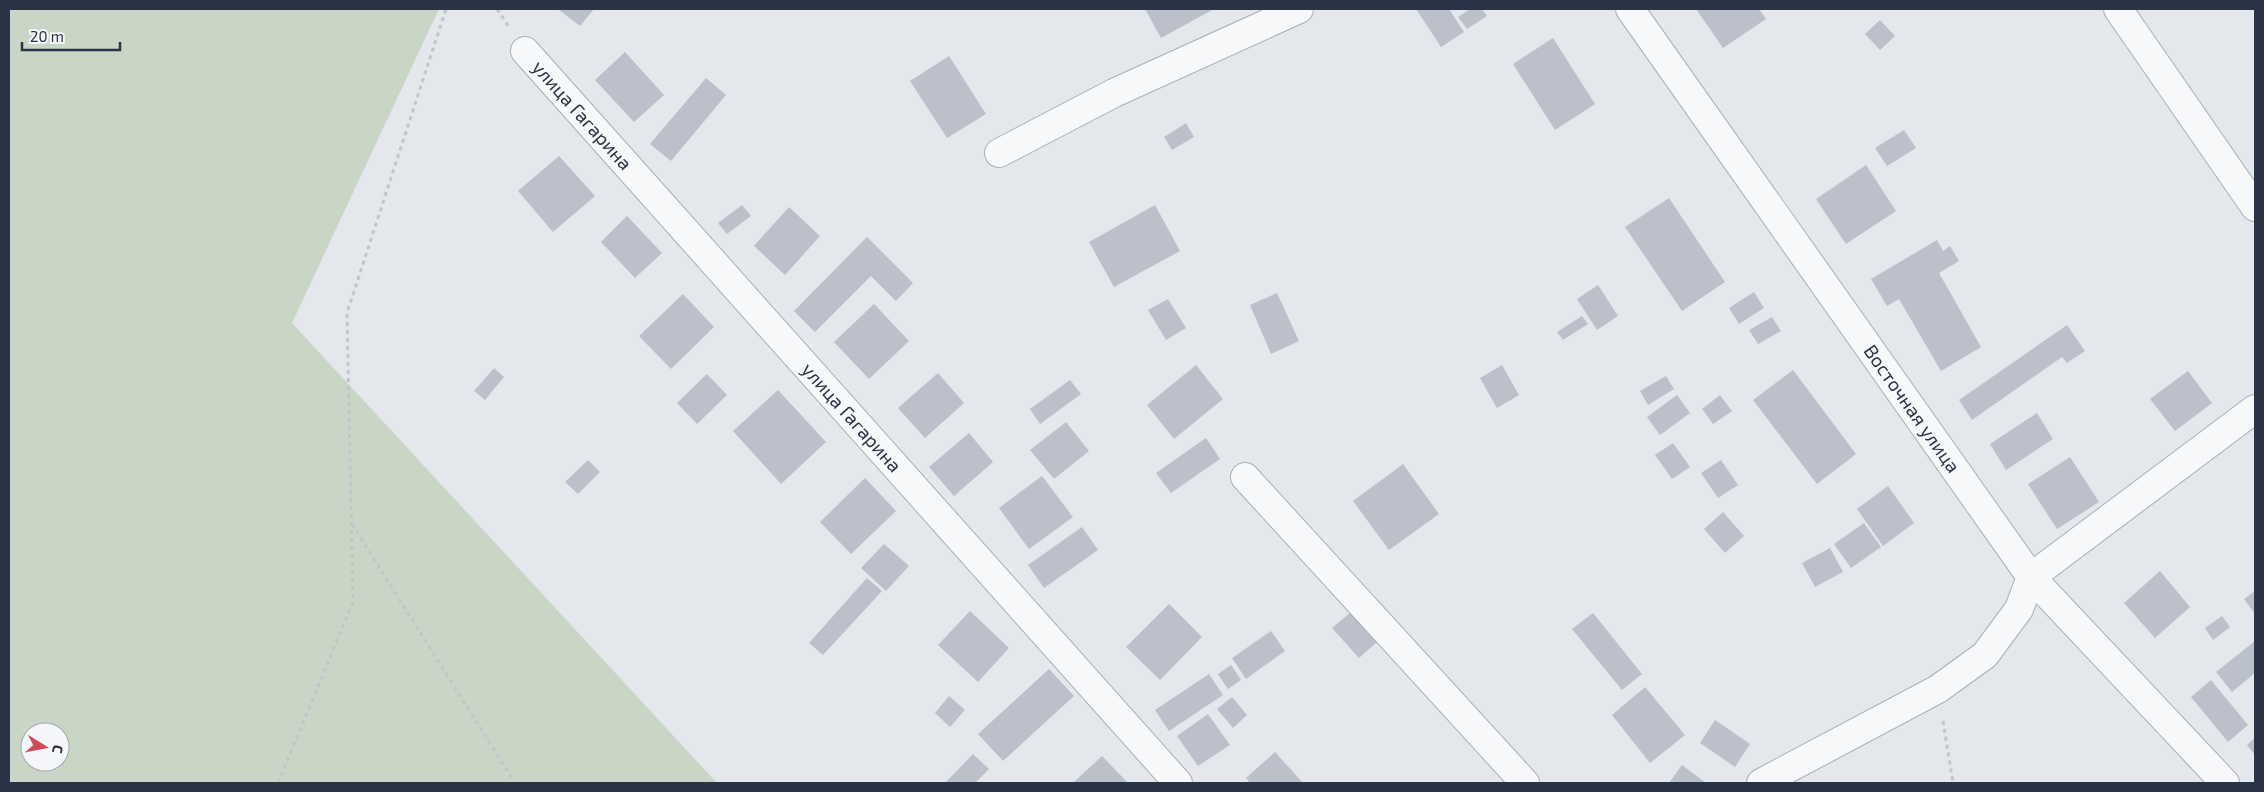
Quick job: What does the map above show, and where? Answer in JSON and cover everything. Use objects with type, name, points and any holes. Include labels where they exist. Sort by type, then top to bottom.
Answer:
[{"type":"street","points":[[998,153],[1114,93],[1299,9]]},
{"type":"street","name":"Восточная улица","points":[[1630,9],[2031,577],[2225,783]]},
{"type":"street","points":[[2118,9],[2255,207]]},
{"type":"street","name":"улица Гагарина","points":[[525,51],[1178,783]]},
{"type":"street","points":[[1761,783],[1938,689],[1985,655],[2019,609],[2031,577],[2255,410]]},
{"type":"street","points":[[1245,477],[1525,783]]},
{"type":"path","points":[[278,783],[353,602],[347,313],[446,9]]},
{"type":"path","points":[[352,524],[515,783]]},
{"type":"path","points":[[1938,689],[1953,783]]},
{"type":"green space","points":[[9,9],[439,9],[292,323],[717,783],[9,783]]},
{"type":"building","points":[[558,9],[594,9],[580,26]]},
{"type":"building","points":[[1145,9],[1214,9],[1161,38]]},
{"type":"building","points":[[1416,9],[1449,9],[1464,32],[1441,47]]},
{"type":"building","points":[[1470,9],[1482,9],[1487,16],[1467,29],[1458,17]]},
{"type":"building","points":[[1696,9],[1759,9],[1766,19],[1723,48]]},
{"type":"building","points":[[1880,20],[1895,36],[1880,50],[1865,34]]},
{"type":"building","points":[[1553,38],[1595,104],[1555,130],[1513,64]]},
{"type":"building","points":[[625,52],[664,95],[634,122],[595,80]]},
{"type":"building","points":[[949,56],[986,114],[947,138],[910,81]]},
{"type":"building","points":[[706,78],[726,95],[671,161],[650,144]]},
{"type":"building","points":[[1186,123],[1194,137],[1172,150],[1164,137]]},
{"type":"building","points":[[1904,130],[1916,148],[1887,166],[1875,148]]},
{"type":"building","points":[[559,156],[595,196],[553,232],[518,191]]},
{"type":"building","points":[[1866,165],[1896,211],[1846,244],[1816,199]]},
{"type":"building","points":[[1669,198],[1725,282],[1682,311],[1625,227]]},
{"type":"building","points":[[742,205],[751,216],[727,234],[718,223]]},
{"type":"building","points":[[1155,205],[1180,251],[1114,287],[1089,242]]},
{"type":"building","points":[[789,207],[820,236],[785,275],[754,246]]},
{"type":"building","points":[[627,216],[662,253],[635,278],[601,242]]},
{"type":"building","points":[[867,237],[913,283],[896,301],[871,276],[815,332],[794,311]]},
{"type":"building","points":[[1937,240],[1943,251],[1950,246],[1959,261],[1939,273],[1981,347],[1941,371],[1899,299],[1887,306],[1871,279]]},
{"type":"building","points":[[1598,285],[1618,316],[1597,330],[1577,299]]},
{"type":"building","points":[[1754,292],[1764,308],[1739,324],[1729,308]]},
{"type":"building","points":[[1277,293],[1299,341],[1271,354],[1250,305]]},
{"type":"building","points":[[683,294],[714,327],[671,369],[639,336]]},
{"type":"building","points":[[1168,299],[1186,328],[1166,340],[1148,310]]},
{"type":"building","points":[[874,304],[909,341],[869,379],[834,342]]},
{"type":"building","points":[[1582,316],[1588,324],[1563,340],[1557,332]]},
{"type":"building","points":[[1772,317],[1781,331],[1758,344],[1749,330]]},
{"type":"building","points":[[2067,325],[2085,351],[2067,363],[2062,357],[1972,420],[1959,400]]},
{"type":"building","points":[[1196,365],[1223,399],[1174,439],[1147,405]]},
{"type":"building","points":[[1502,365],[1519,395],[1497,408],[1480,378]]},
{"type":"building","points":[[494,368],[504,377],[485,400],[474,391]]},
{"type":"building","points":[[1793,370],[1856,454],[1817,484],[1753,400]]},
{"type":"building","points":[[2188,371],[2212,403],[2175,431],[2150,399]]},
{"type":"building","points":[[938,373],[964,403],[925,438],[898,408]]},
{"type":"building","points":[[707,374],[727,395],[697,424],[677,403]]},
{"type":"building","points":[[1666,376],[1674,389],[1648,405],[1640,391]]},
{"type":"building","points":[[1070,380],[1081,394],[1040,424],[1030,409]]},
{"type":"building","points":[[778,390],[826,442],[781,484],[733,431]]},
{"type":"building","points":[[1677,395],[1690,413],[1660,435],[1647,417]]},
{"type":"building","points":[[1720,395],[1732,411],[1713,424],[1702,409]]},
{"type":"building","points":[[2037,413],[2053,439],[2006,470],[1990,444]]},
{"type":"building","points":[[1066,422],[1089,451],[1054,479],[1030,450]]},
{"type":"building","points":[[969,433],[993,462],[954,496],[929,467]]},
{"type":"building","points":[[1206,438],[1220,459],[1171,493],[1156,473]]},
{"type":"building","points":[[1673,443],[1690,467],[1672,479],[1655,455]]},
{"type":"building","points":[[2070,457],[2099,502],[2057,529],[2028,484]]},
{"type":"building","points":[[588,460],[600,472],[578,494],[565,482]]},
{"type":"building","points":[[1721,460],[1738,485],[1718,498],[1701,473]]},
{"type":"building","points":[[1403,464],[1439,514],[1389,550],[1353,501]]},
{"type":"building","points":[[1042,476],[1073,517],[1029,549],[999,508]]},
{"type":"building","points":[[865,478],[896,511],[851,554],[820,522]]},
{"type":"building","points":[[1888,486],[1914,523],[1883,546],[1857,509]]},
{"type":"building","points":[[1723,512],[1744,536],[1725,553],[1704,529]]},
{"type":"building","points":[[1864,523],[1881,547],[1851,568],[1834,544]]},
{"type":"building","points":[[1082,527],[1098,550],[1044,588],[1028,565]]},
{"type":"building","points":[[884,544],[909,566],[886,591],[861,568]]},
{"type":"building","points":[[1830,548],[1843,572],[1815,587],[1802,563]]},
{"type":"building","points":[[2160,571],[2190,607],[2155,638],[2124,603]]},
{"type":"building","points":[[867,578],[882,591],[823,655],[809,643]]},
{"type":"building","points":[[2255,591],[2255,614],[2244,599]]},
{"type":"building","points":[[1169,604],[1202,637],[1160,680],[1126,647]]},
{"type":"building","points":[[970,611],[1009,648],[978,682],[938,645]]},
{"type":"building","points":[[1351,612],[1377,642],[1359,658],[1332,628]]},
{"type":"building","points":[[1593,613],[1642,674],[1622,690],[1572,629]]},
{"type":"building","points":[[2222,616],[2230,627],[2213,640],[2205,628]]},
{"type":"building","points":[[1271,631],[1285,651],[1246,679],[1232,658]]},
{"type":"building","points":[[2255,641],[2255,673],[2232,692],[2216,672]]},
{"type":"building","points":[[1231,665],[1241,680],[1228,689],[1218,674]]},
{"type":"building","points":[[1049,669],[1074,696],[1003,761],[978,734]]},
{"type":"building","points":[[1209,674],[1223,695],[1169,731],[1155,710]]},
{"type":"building","points":[[2211,680],[2248,725],[2228,742],[2191,697]]},
{"type":"building","points":[[1645,687],[1685,735],[1650,763],[1612,715]]},
{"type":"building","points":[[949,696],[965,710],[950,727],[935,713]]},
{"type":"building","points":[[1232,697],[1247,715],[1233,728],[1217,709]]},
{"type":"building","points":[[1208,714],[1230,745],[1198,766],[1177,736]]},
{"type":"building","points":[[1715,720],[1750,744],[1735,767],[1700,743]]},
{"type":"building","points":[[2255,738],[2255,755],[2247,745]]},
{"type":"building","points":[[1275,752],[1303,783],[1250,783],[1246,778]]},
{"type":"building","points":[[973,754],[989,769],[975,783],[945,783]]},
{"type":"building","points":[[1102,756],[1128,783],[1073,783]]},
{"type":"building","points":[[1682,765],[1706,783],[1669,783]]}]
